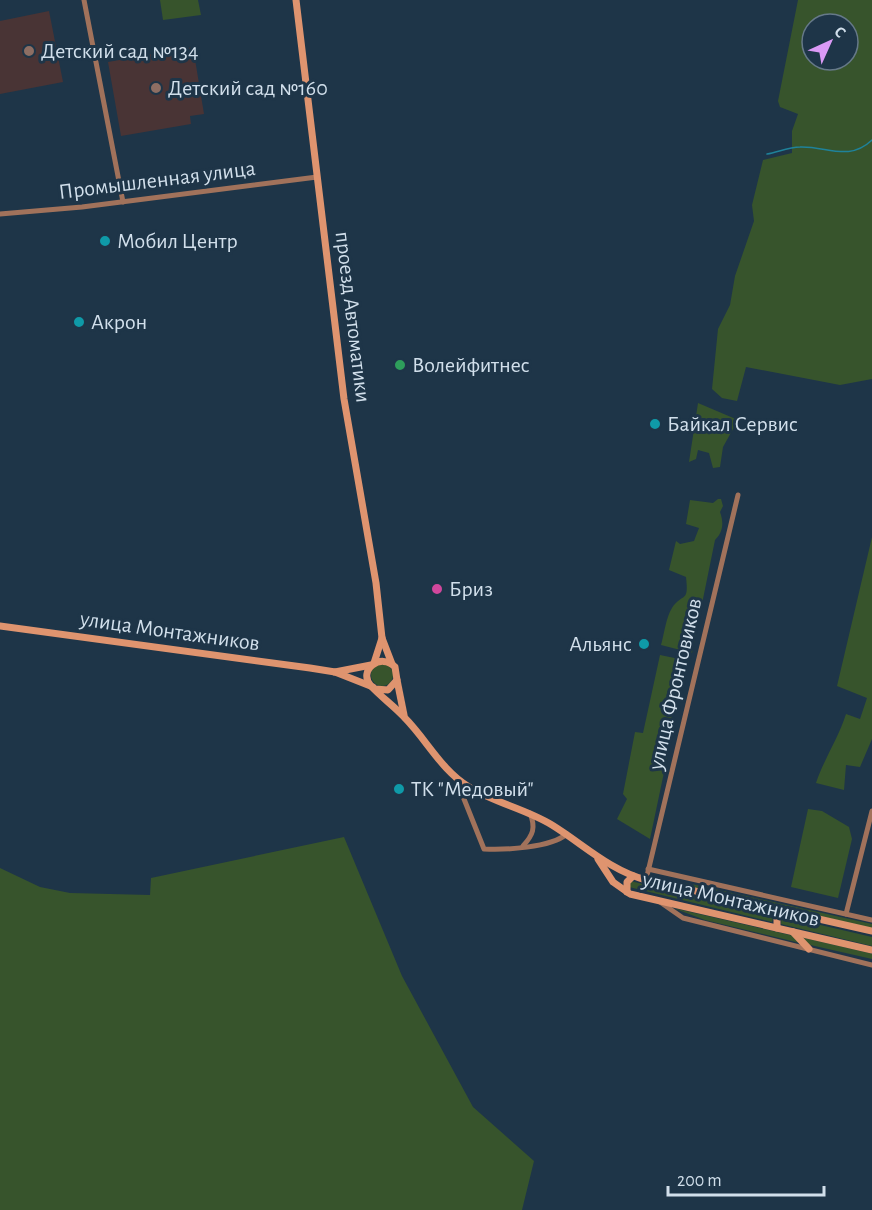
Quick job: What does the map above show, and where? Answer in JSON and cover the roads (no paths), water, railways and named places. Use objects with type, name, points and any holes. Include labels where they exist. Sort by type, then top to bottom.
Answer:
[{"type":"main road","name":"проезд Автоматики","points":[[296,0],[339,363],[376,583],[382,638],[392,664]]},
{"type":"main road","name":"улица Монтажников","points":[[0,626],[335,672],[374,688],[405,718],[456,777],[482,794],[530,813],[567,834],[597,857],[633,876],[872,931]]},
{"type":"main road","name":"проезд Автоматики","points":[[373,664],[382,638]]},
{"type":"main road","points":[[383,660],[392,664],[397,671],[397,680],[388,690],[374,688],[367,674],[373,664],[383,660]]},
{"type":"main road","name":"улица Монтажников","points":[[335,672],[373,664]]},
{"type":"main road","name":"улица Монтажников","points":[[397,680],[400,704],[405,718]]},
{"type":"main road","name":"улица Монтажников","points":[[597,857],[613,882],[627,892],[660,902],[872,950]]},
{"type":"main road","points":[[627,892],[627,882],[633,876]]},
{"type":"main road","points":[[777,928],[777,919],[782,911]]},
{"type":"main road","points":[[793,932],[808,949]]},
{"type":"street","points":[[84,0],[123,202]]},
{"type":"street","name":"Промышленная улица","points":[[0,214],[123,202],[317,177]]},
{"type":"street","name":"улица Фронтовиков","points":[[646,880],[738,495]]},
{"type":"street","points":[[456,777],[484,849],[522,847],[557,840],[567,834]]},
{"type":"street","points":[[846,914],[872,811]]},
{"type":"street","points":[[522,847],[533,834],[534,823],[530,813]]},
{"type":"street","points":[[648,869],[872,920]]},
{"type":"street","points":[[672,886],[682,878]]},
{"type":"street","points":[[660,902],[683,918],[872,965]]},
{"type":"waterway","points":[[767,154],[800,147],[846,152],[863,147],[872,140]]},
{"type":"place","name":"Детский сад №134","points":[[29,51]]},
{"type":"place","name":"Детский сад №160","points":[[156,88]]},
{"type":"place","name":"Мобил Центр","points":[[105,241]]},
{"type":"place","name":"Акрон","points":[[79,322]]},
{"type":"place","name":"Волейфитнес","points":[[400,365]]},
{"type":"place","name":"Байкал Сервис","points":[[655,424]]},
{"type":"place","name":"Бриз","points":[[437,589]]},
{"type":"place","name":"Альянс","points":[[644,644]]},
{"type":"place","name":"ТК \"Медовый\"","points":[[399,789]]}]
